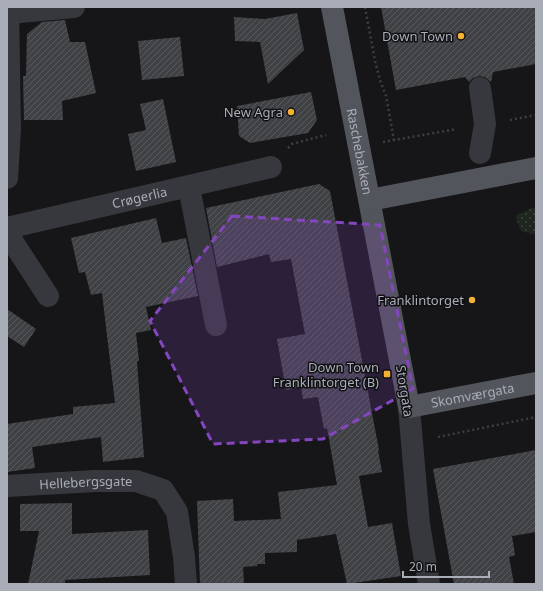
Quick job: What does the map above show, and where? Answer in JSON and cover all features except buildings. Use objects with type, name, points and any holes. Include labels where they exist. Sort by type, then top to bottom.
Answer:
[{"type":"main road","name":"Raschebakken","points":[[332,7],[370,200],[536,168]]},
{"type":"main road","name":"Storgata","points":[[370,200],[409,407]]},
{"type":"main road","name":"Skomværgata","points":[[409,407],[536,383]]},
{"type":"street","points":[[7,178],[10,129],[8,10],[74,7]]},
{"type":"street","points":[[480,88],[485,124],[480,153]]},
{"type":"street","name":"Crøgerlia","points":[[7,228],[271,167]]},
{"type":"street","points":[[189,187],[216,325]]},
{"type":"street","points":[[7,233],[48,296]]},
{"type":"street","name":"Storgata","points":[[409,407],[418,524],[429,584]]},
{"type":"street","name":"Hellebergsgate","points":[[7,486],[95,481],[136,481],[163,490],[177,512],[184,557],[186,584]]},
{"type":"path","points":[[365,7],[375,61],[386,96],[394,140]]},
{"type":"path","points":[[271,167],[292,144],[326,135]]},
{"type":"path","points":[[411,442],[536,416]]},
{"type":"highlighted area","points":[[232,216],[380,225],[413,389],[323,439],[213,444],[150,321]]},
{"type":"shaded area","points":[[532,208],[536,208],[536,235],[521,231],[516,218],[517,215]]},
{"type":"place","name":"Down Town","points":[[461,36]]},
{"type":"place","name":"New Agra","points":[[291,112]]},
{"type":"place","name":"Franklintorget","points":[[472,300]]},
{"type":"place","name":"Down Town Franklintorget (B)","points":[[387,374]]}]
